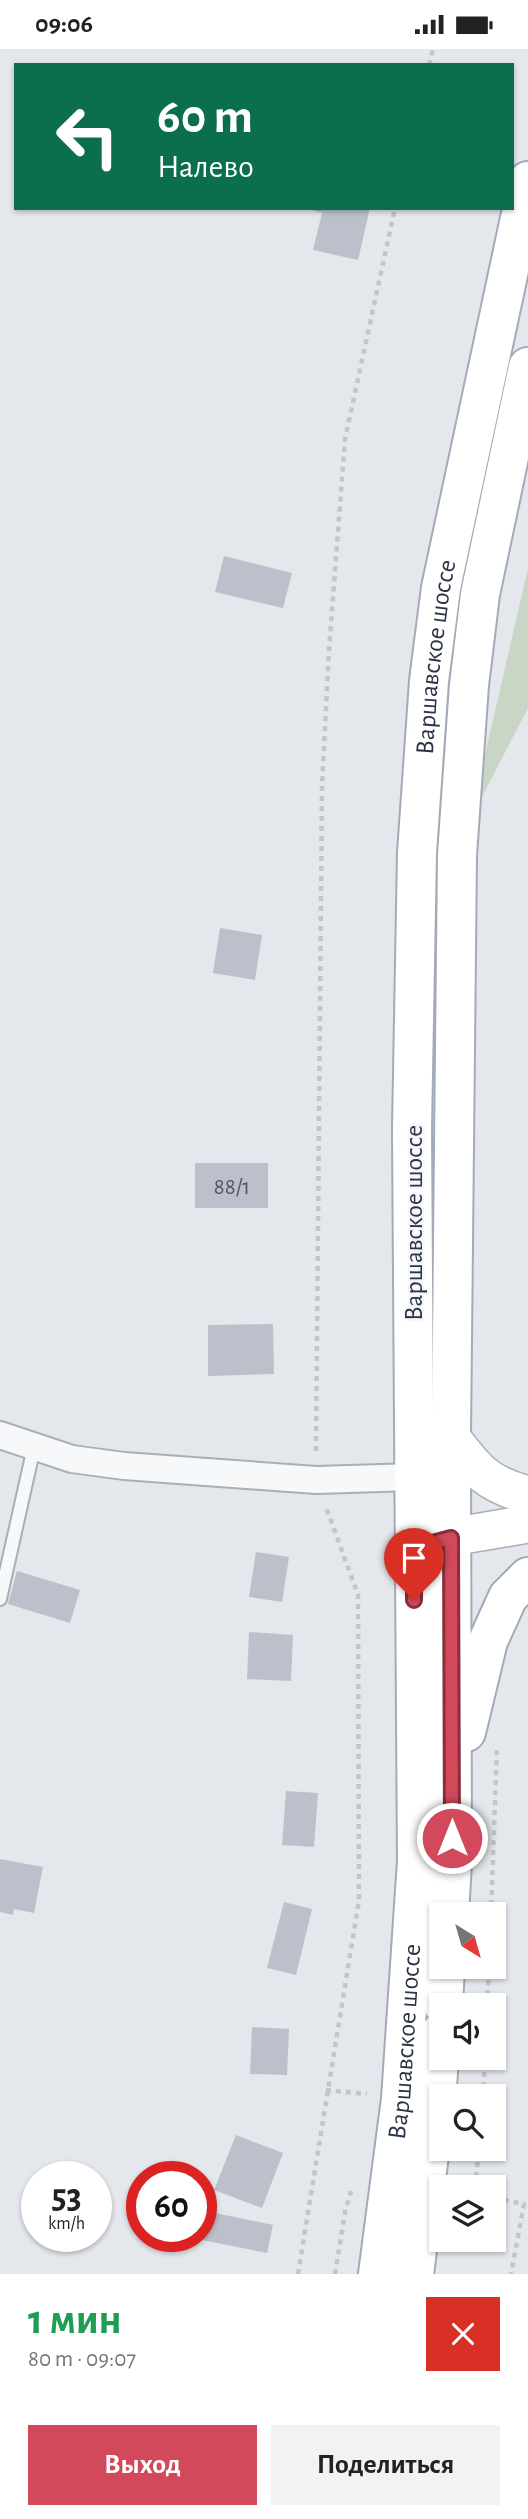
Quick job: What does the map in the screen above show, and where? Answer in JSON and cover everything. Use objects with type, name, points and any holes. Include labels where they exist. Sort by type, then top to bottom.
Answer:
[{"type":"main road","name":"Варшавское шоссе","points":[[378,2274],[401,2099],[417,1861],[412,1129],[417,853],[429,681],[441,588],[528,181]]},
{"type":"main road","name":"Варшавское шоссе","points":[[449,1902],[452,1788],[450,1437],[457,842],[469,685],[480,594],[528,367]]},
{"type":"main road","points":[[450,1437],[477,1472],[504,1489],[528,1495]]},
{"type":"main road","points":[[414,1548],[451,1538],[528,1524]]},
{"type":"main road","points":[[452,1788],[488,1641],[508,1597],[528,1577]]},
{"type":"main road","name":"Варшавское шоссе","points":[[414,2274],[438,2070]]},
{"type":"street","points":[[0,1435],[72,1459],[124,1466],[316,1480],[414,1477]]},
{"type":"lane","points":[[0,1599],[34,1447]]},
{"type":"path","points":[[298,2274],[359,1899],[358,1595],[316,1480],[322,785],[345,439],[395,210]]},
{"type":"path","points":[[492,1902],[494,1841]]},
{"type":"path","points":[[506,2200],[524,2204],[511,2274]]},
{"type":"green space","points":[[528,568],[528,708],[470,820]]},
{"type":"building","points":[[311,210],[370,210],[358,260],[313,250],[322,213]]},
{"type":"building","points":[[224,556],[292,573],[283,608],[215,592]]},
{"type":"building","points":[[220,928],[262,935],[255,980],[213,973]]},
{"type":"building","points":[[195,1163],[268,1163],[268,1208],[195,1208]]},
{"type":"building","points":[[273,1324],[274,1374],[208,1376],[208,1325]]},
{"type":"building","points":[[256,1552],[289,1557],[282,1602],[249,1597]]},
{"type":"building","points":[[17,1571],[80,1590],[70,1623],[8,1604]]},
{"type":"building","points":[[249,1632],[293,1635],[291,1681],[247,1679]]},
{"type":"building","points":[[286,1791],[318,1793],[314,1847],[282,1845]]},
{"type":"building","points":[[0,1859],[43,1867],[34,1913],[14,1909],[13,1915],[0,1912]]},
{"type":"building","points":[[284,1902],[312,1909],[296,1975],[267,1968]]},
{"type":"building","points":[[252,2027],[289,2029],[287,2075],[250,2074]]},
{"type":"building","points":[[236,2135],[283,2153],[262,2208],[217,2191],[217,2182]]},
{"type":"building","points":[[217,2213],[273,2225],[267,2253],[217,2243]]},
{"type":"route","points":[[414,1600],[414,1548],[451,1538],[452,1838]]}]
